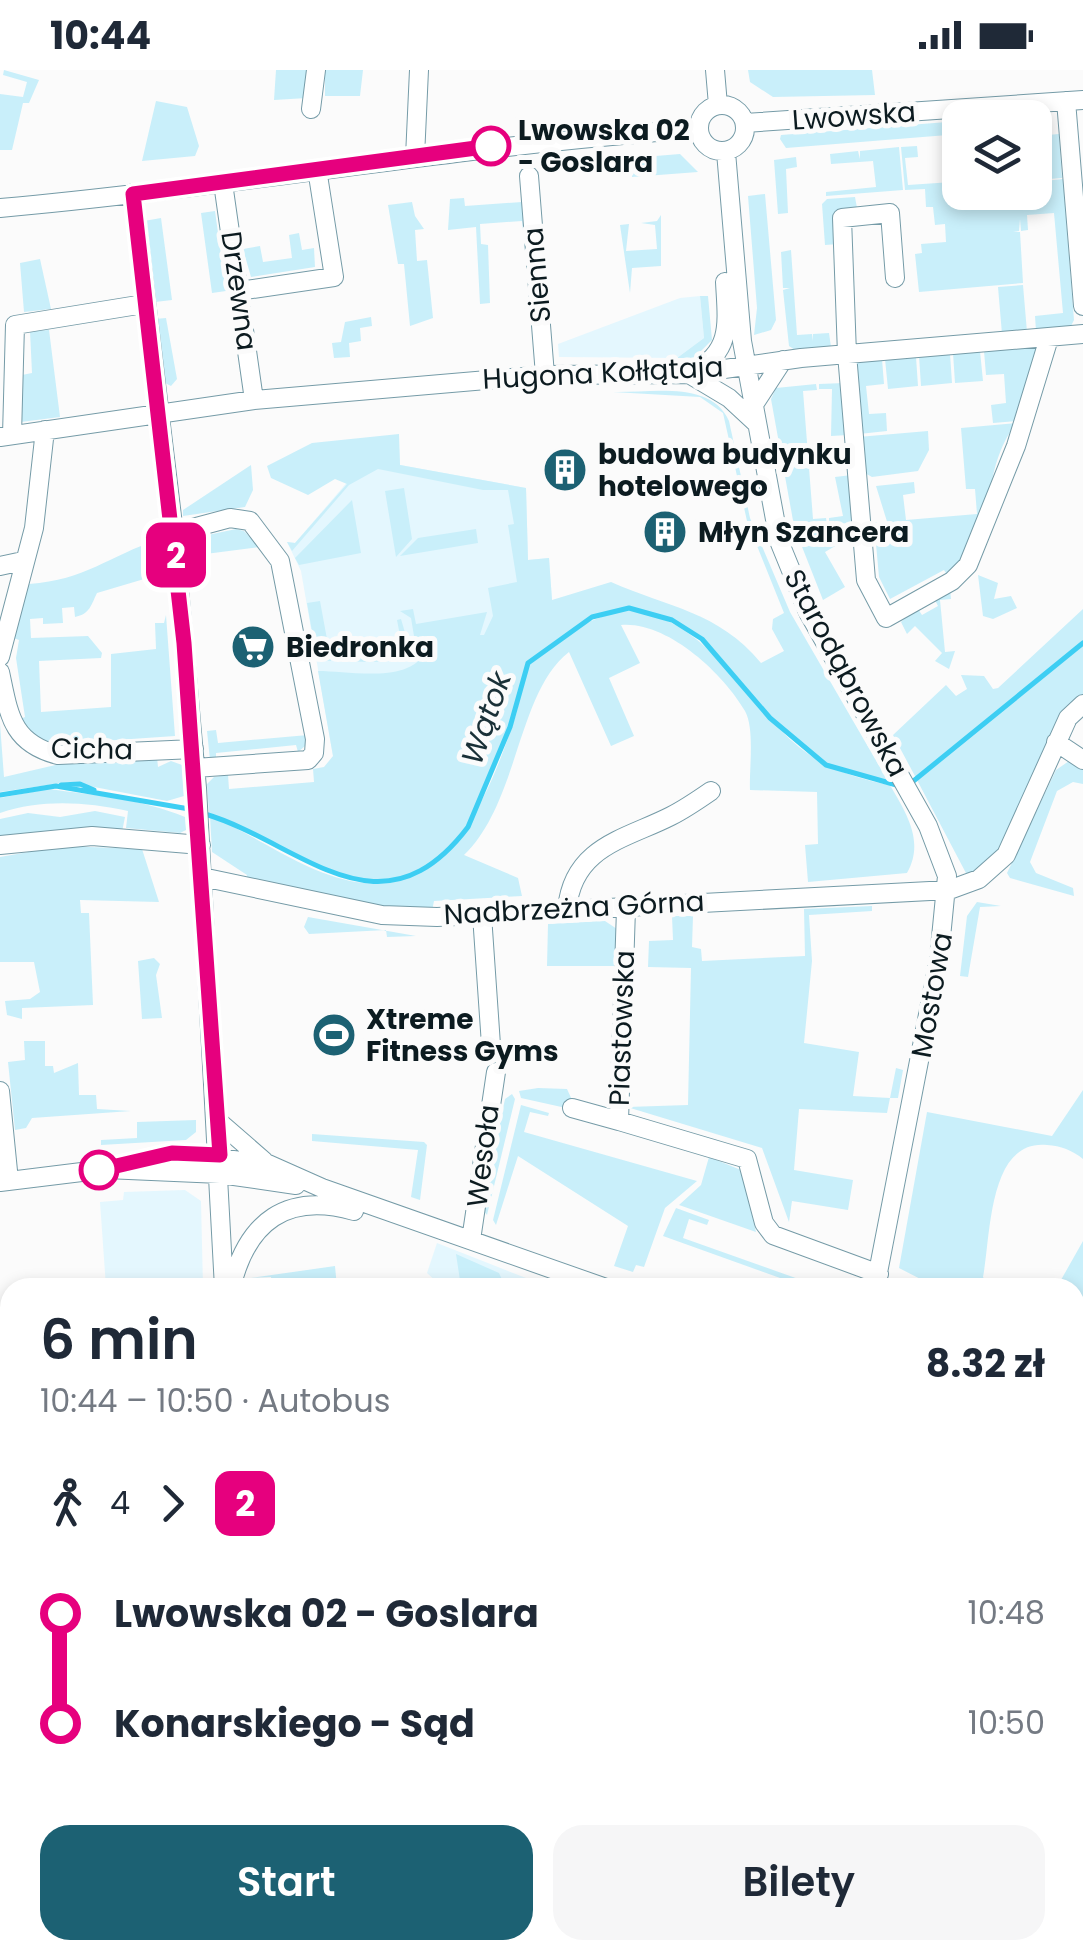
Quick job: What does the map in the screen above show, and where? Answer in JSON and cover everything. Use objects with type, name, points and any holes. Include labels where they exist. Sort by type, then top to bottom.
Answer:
[{"type":"street","points":[[311,109],[316,70]]},
{"type":"street","points":[[416,157],[418,70]]},
{"type":"street","points":[[715,70],[718,105]]},
{"type":"street","points":[[1074,100],[1083,306]]},
{"type":"street","name":"Lwowska","points":[[745,123],[1074,100]]},
{"type":"street","points":[[718,105],[734,108],[745,123],[742,140],[726,152],[706,146],[698,129],[702,116],[718,105]]},
{"type":"street","points":[[0,208],[524,142],[698,129]]},
{"type":"street","name":"Starodąbrowska","points":[[726,152],[754,414],[785,558],[818,633],[928,826],[943,857],[949,890]]},
{"type":"street","points":[[238,291],[334,277],[317,169]]},
{"type":"street","name":"Sienna","points":[[529,176],[545,375]]},
{"type":"street","name":"Drzewna","points":[[223,182],[254,400]]},
{"type":"street","points":[[133,194],[174,533],[196,768],[227,1278]]},
{"type":"street","points":[[896,278],[890,213],[842,218],[847,354],[866,580],[886,618],[952,580],[968,565],[1016,446],[1049,338],[1083,334]]},
{"type":"street","points":[[689,374],[708,364],[725,343],[724,264],[732,232]]},
{"type":"street","points":[[6,436],[15,325],[144,304]]},
{"type":"street","name":"Hugona Kołłątaja","points":[[6,436],[159,416],[174,408],[254,400],[545,375],[689,374],[782,360],[1049,338]]},
{"type":"street","points":[[689,374],[754,414],[782,360]]},
{"type":"street","points":[[0,657],[34,528],[45,430]]},
{"type":"street","points":[[174,533],[230,518],[250,521],[280,561],[314,739],[314,753],[308,760],[196,768]]},
{"type":"street","points":[[0,566],[23,561]]},
{"type":"street","name":"Cicha","points":[[0,672],[4,714],[24,740],[58,754],[194,748]]},
{"type":"street","points":[[949,890],[980,879],[1006,855],[1068,718],[1083,704]]},
{"type":"street","points":[[1056,742],[1083,760]]},
{"type":"street","points":[[568,910],[569,894],[608,841],[669,817],[711,792]]},
{"type":"street","points":[[0,845],[92,836],[200,838]]},
{"type":"street","name":"Nadbrzeżna Górna","points":[[202,877],[382,914],[482,915],[626,909],[694,900],[949,890]]},
{"type":"street","name":"Mostowa","points":[[877,1278],[949,890]]},
{"type":"street","name":"Piastowska","points":[[626,909],[619,1121],[747,1159],[764,1223],[773,1235],[872,1278]]},
{"type":"street","points":[[482,915],[491,1045]]},
{"type":"street","name":"Wesoła","points":[[471,1240],[496,1072]]},
{"type":"street","points":[[0,1090],[4,1181],[106,1169],[268,1164]]},
{"type":"street","points":[[572,1108],[619,1121]]},
{"type":"street","points":[[218,1121],[268,1164],[322,1188],[578,1278]]},
{"type":"street","points":[[220,1165],[322,1188]]},
{"type":"street","points":[[232,1278],[250,1238],[289,1208],[315,1202],[404,1217]]},
{"type":"shaded area","points":[[4,70],[39,80],[29,103],[23,103],[12,150],[0,150],[0,94],[23,97],[27,82],[3,75]]},
{"type":"shaded area","points":[[276,70],[314,70],[307,98],[274,100]]},
{"type":"shaded area","points":[[325,70],[363,70],[360,96],[325,96]]},
{"type":"shaded area","points":[[748,70],[872,70],[875,95],[773,97],[750,82]]},
{"type":"shaded area","points":[[156,101],[187,107],[199,146],[195,156],[142,161]]},
{"type":"shaded area","points":[[942,122],[942,135],[786,148],[781,135]]},
{"type":"shaded area","points":[[1059,134],[1062,178],[1052,179],[1052,135]]},
{"type":"shaded area","points":[[917,146],[918,157],[905,158],[908,185],[942,183],[942,210],[1052,210],[1052,180],[1063,179],[1074,320],[1070,328],[1036,331],[1035,316],[1063,313],[1054,213],[1027,215],[1028,230],[1021,231],[1020,219],[1019,231],[1013,232],[1020,232],[1023,283],[919,292],[915,254],[922,253],[921,244],[946,242],[945,224],[935,225],[933,207],[926,207],[925,189],[905,190],[901,147]]},
{"type":"shaded area","points":[[899,147],[903,190],[826,196],[826,192],[876,187],[873,161],[831,164],[830,154],[858,151],[860,159],[860,151]]},
{"type":"shaded area","points":[[680,154],[698,172],[632,177],[631,158]]},
{"type":"shaded area","points":[[796,157],[797,167],[786,169],[788,213],[778,214],[774,160]]},
{"type":"shaded area","points":[[765,194],[776,320],[771,330],[754,335],[757,308],[748,196]]},
{"type":"shaded area","points":[[855,197],[857,208],[839,244],[825,245],[822,204],[827,199]]},
{"type":"shaded area","points":[[464,198],[465,206],[522,202],[530,300],[522,221],[480,224],[481,244],[488,245],[490,303],[480,304],[476,227],[448,230],[450,199]]},
{"type":"shaded area","points":[[412,202],[424,229],[415,230],[417,261],[427,260],[433,318],[410,326],[404,264],[398,264],[388,205]]},
{"type":"shaded area","points":[[215,211],[226,291],[212,293],[201,213]]},
{"type":"shaded area","points":[[661,215],[661,266],[632,268],[630,293],[620,225],[629,224],[626,251],[657,249],[655,225],[641,223],[657,221]]},
{"type":"shaded area","points":[[161,218],[172,300],[155,302],[144,221]]},
{"type":"shaded area","points":[[299,233],[302,250],[314,248],[315,267],[251,277],[243,249],[260,246],[263,262],[292,258],[289,235]]},
{"type":"shaded area","points":[[791,250],[797,335],[812,334],[813,341],[813,334],[829,333],[831,347],[795,350],[789,346],[783,290],[790,288],[783,288],[781,252]]},
{"type":"shaded area","points":[[40,259],[51,309],[24,312],[20,263]]},
{"type":"shaded area","points":[[1023,285],[1027,332],[1002,334],[998,287]]},
{"type":"shaded area","points":[[700,296],[704,338],[677,358],[559,357],[558,344],[680,298]]},
{"type":"shaded area","points":[[700,296],[708,296],[712,340],[694,358],[677,358],[704,338]]},
{"type":"shaded area","points":[[371,317],[372,326],[360,328],[361,341],[349,343],[350,357],[334,358],[332,343],[341,342],[345,322]]},
{"type":"shaded area","points":[[166,318],[177,379],[171,386],[163,382],[155,319]]},
{"type":"shaded area","points":[[49,330],[60,417],[21,422],[22,375],[32,373],[30,331]]},
{"type":"shaded area","points":[[1038,349],[1017,421],[993,423],[991,405],[1006,403],[1004,374],[986,375],[984,351]]},
{"type":"shaded area","points":[[980,351],[983,381],[955,383],[953,353]]},
{"type":"shaded area","points":[[950,354],[952,383],[921,386],[919,356]]},
{"type":"shaded area","points":[[916,357],[918,386],[888,389],[885,359]]},
{"type":"shaded area","points":[[882,359],[884,384],[866,386],[869,414],[886,413],[887,431],[859,434],[855,361]]},
{"type":"shaded area","points":[[844,383],[848,435],[831,436],[832,389],[819,389],[819,384]]},
{"type":"shaded area","points":[[816,384],[817,390],[803,391],[813,519],[826,518],[827,525],[794,526],[771,399],[776,388]]},
{"type":"shaded area","points":[[613,392],[694,394],[709,399],[720,408],[729,421],[750,518],[790,612],[889,783],[827,764],[771,717],[703,638],[672,619],[629,607],[590,617],[527,663],[509,727],[467,827],[435,860],[404,877],[372,880],[341,874],[209,813],[207,784],[214,777],[228,775],[229,789],[314,782],[313,769],[324,767],[333,756],[318,671],[377,674],[417,662],[425,652],[430,652],[429,641],[416,648],[411,618],[400,611],[413,609],[416,624],[487,612],[480,635],[484,635],[493,616],[488,588],[517,582],[508,525],[514,524],[508,490],[483,490],[378,469],[349,485],[292,551],[287,542],[295,543],[347,484],[335,479],[308,495],[271,478],[267,466],[312,443],[399,434],[400,465],[526,488],[528,560],[549,558],[552,600],[611,582],[709,621],[745,646],[761,663],[784,651],[772,629],[773,619],[784,613],[747,521],[723,413],[700,397]]},
{"type":"shaded area","points":[[1017,423],[999,455],[980,527],[950,580],[944,570],[890,599],[879,577],[874,522],[885,524],[891,535],[900,539],[889,528],[876,486],[914,482],[915,493],[903,495],[906,520],[977,514],[975,489],[966,489],[961,428]]},
{"type":"shaded area","points":[[928,431],[929,450],[918,471],[872,477],[863,472],[858,437]]},
{"type":"shaded area","points":[[399,447],[400,465],[526,488],[528,560],[549,558],[552,600],[333,756],[301,571],[287,542],[295,543],[349,480]]},
{"type":"shaded area","points":[[251,465],[253,490],[245,507],[183,516],[183,510]]},
{"type":"shaded area","points":[[852,475],[856,523],[829,524],[829,518],[843,516],[835,477]]},
{"type":"shaded area","points":[[404,488],[412,539],[396,557],[385,491]]},
{"type":"shaded area","points":[[352,500],[361,553],[299,565],[295,558]]},
{"type":"shaded area","points":[[859,527],[859,532],[825,552],[845,587],[823,600],[795,529]]},
{"type":"shaded area","points":[[236,529],[244,531],[259,547],[190,556],[189,539]]},
{"type":"shaded area","points":[[476,529],[478,543],[400,556],[418,538]]},
{"type":"shaded area","points":[[160,539],[161,574],[97,593],[80,616],[75,617],[74,607],[62,608],[63,623],[43,624],[43,618],[30,619],[31,638],[88,636],[102,653],[101,658],[39,661],[41,712],[111,707],[111,654],[156,649],[155,623],[164,623],[166,615],[175,736],[44,745],[16,721],[25,717],[16,658],[19,640],[8,636],[28,570],[29,584],[49,582]]},
{"type":"shaded area","points":[[978,575],[998,583],[994,599],[1011,596],[1017,608],[993,619],[983,616]]},
{"type":"shaded area","points":[[950,589],[951,599],[940,600],[945,652],[955,651],[949,669],[935,661],[942,653],[915,626],[907,634],[901,622],[916,606],[922,615],[938,606],[933,596]]},
{"type":"shaded area","points":[[320,601],[331,661],[317,660],[307,603]]},
{"type":"shaded area","points":[[1083,609],[1083,641],[916,778],[893,735],[946,685],[956,696],[967,689],[961,675],[984,676],[993,689],[998,688]]},
{"type":"shaded area","points":[[629,610],[657,617],[704,645],[778,728],[809,754],[842,772],[890,785],[914,838],[907,873],[808,882],[805,845],[818,844],[817,792],[750,790],[750,728],[735,696],[708,666],[675,640],[639,626],[621,625],[640,663],[609,678],[634,736],[611,746],[569,652],[538,693],[496,807],[464,855],[518,878],[522,896],[434,901],[432,911],[381,909],[246,880],[247,875],[212,852],[210,816],[337,877],[356,882],[390,882],[419,872],[443,854],[480,803],[516,715],[525,675],[538,653],[575,628]]},
{"type":"shaded area","points":[[401,619],[411,653],[385,661],[338,661],[336,647],[372,641],[374,651],[402,646],[397,620]]},
{"type":"shaded area","points":[[1083,644],[1083,702],[992,868],[967,875],[917,780]]},
{"type":"shaded area","points":[[0,724],[4,777],[64,763],[157,757],[158,767],[171,761],[182,765],[184,796],[167,801],[68,782],[0,792]]},
{"type":"shaded area","points":[[216,730],[218,743],[308,735],[298,752],[296,745],[216,753],[216,760],[210,760],[207,731]]},
{"type":"shaded area","points":[[1069,761],[1083,768],[1083,784],[1073,782],[1057,791],[1030,862],[1036,873],[1073,888],[1074,896],[1010,878],[1007,873],[1056,770]]},
{"type":"shaded area","points":[[48,789],[152,806],[185,817],[186,830],[180,833],[126,828],[128,811],[80,804],[48,804],[0,813],[0,798]]},
{"type":"shaded area","points":[[95,811],[125,817],[122,832],[0,840],[0,819],[28,813],[60,817]]},
{"type":"shaded area","points":[[63,846],[142,849],[159,902],[80,900],[81,913],[89,913],[93,1005],[22,1008],[22,1019],[7,1015],[5,1001],[30,999],[40,992],[34,962],[0,962],[0,857]]},
{"type":"shaded area","points":[[977,902],[1001,906],[980,907],[968,977],[960,976],[967,916]]},
{"type":"shaded area","points":[[872,906],[872,911],[809,915],[812,961],[804,1043],[859,1052],[853,1096],[890,1098],[887,1113],[799,1109],[794,1170],[853,1180],[848,1210],[792,1201],[789,1222],[762,1148],[627,1107],[688,1105],[691,968],[648,967],[649,941],[673,940],[672,916],[693,916],[692,947],[701,949],[702,961],[805,956],[804,909]]},
{"type":"shaded area","points":[[308,917],[383,930],[309,934],[304,927]]},
{"type":"shaded area","points":[[605,921],[617,929],[615,966],[547,966],[548,924]]},
{"type":"shaded area","points":[[386,931],[416,936],[387,937]]},
{"type":"shaded area","points":[[154,958],[160,964],[156,975],[162,1018],[142,1019],[138,961]]},
{"type":"shaded area","points":[[24,1041],[45,1041],[45,1066],[53,1066],[54,1073],[78,1063],[79,1095],[96,1095],[97,1109],[131,1111],[32,1118],[26,1128],[15,1130],[8,1062],[25,1060]]},
{"type":"shaded area","points":[[896,1068],[903,1070],[898,1098],[890,1098]]},
{"type":"shaded area","points":[[567,1089],[573,1102],[566,1108],[521,1098],[519,1091]]},
{"type":"shaded area","points":[[1083,1090],[1083,1159],[1047,1145],[1028,1147],[1013,1157],[996,1193],[984,1278],[918,1278],[899,1268],[927,1112],[1052,1136]]},
{"type":"shaded area","points":[[512,1094],[515,1099],[487,1215],[482,1209],[505,1099]]},
{"type":"shaded area","points":[[521,1105],[549,1113],[548,1116],[530,1112],[524,1132],[697,1181],[665,1208],[644,1267],[636,1265],[633,1272],[614,1266],[628,1226],[518,1156],[496,1225],[493,1220]]},
{"type":"shaded area","points":[[196,1120],[196,1132],[186,1140],[101,1145],[101,1140],[137,1138],[137,1122]]},
{"type":"shaded area","points":[[312,1134],[424,1142],[427,1145],[420,1200],[411,1197],[418,1150],[312,1141]]},
{"type":"shaded area","points":[[709,1157],[741,1170],[756,1232],[679,1205],[701,1185]]},
{"type":"shaded area","points":[[185,1190],[201,1201],[203,1278],[105,1278],[100,1202],[123,1200],[124,1192]]},
{"type":"shaded area","points":[[676,1208],[709,1220],[707,1225],[689,1219],[683,1238],[796,1278],[780,1278],[663,1236]]},
{"type":"shaded area","points":[[1083,1241],[1083,1278],[1062,1278]]},
{"type":"shaded area","points":[[437,1243],[526,1278],[432,1278],[427,1273]]},
{"type":"shaded area","points":[[456,1254],[499,1273],[501,1278],[460,1278]]},
{"type":"shaded area","points":[[335,1266],[336,1278],[271,1277],[251,1278]]},
{"type":"waterway","name":"Wątok","points":[[205,814],[339,874],[371,881],[403,878],[435,861],[468,827],[510,727],[528,663],[592,617],[629,608],[672,620],[702,639],[770,718],[826,765],[900,786]]},
{"type":"waterway","name":"Wątok","points":[[911,783],[1083,643]]},
{"type":"waterway","name":"Wątok","points":[[61,785],[80,784],[94,790]]},
{"type":"waterway","name":"Wątok","points":[[0,795],[56,786],[195,810]]},
{"type":"bus line","name":"2","points":[[99,1170],[172,1153],[220,1155],[184,643],[133,194],[491,146]]},
{"type":"place","name":"Lwowska 02 - Goslara","points":[[491,146]]},
{"type":"place","name":"budowa budynku hotelowego","points":[[565,470]]},
{"type":"place","name":"Młyn Szancera","points":[[665,532]]},
{"type":"place","name":"Biedronka","points":[[253,647]]},
{"type":"place","name":"Xtreme Fitness Gyms","points":[[334,1035]]}]
